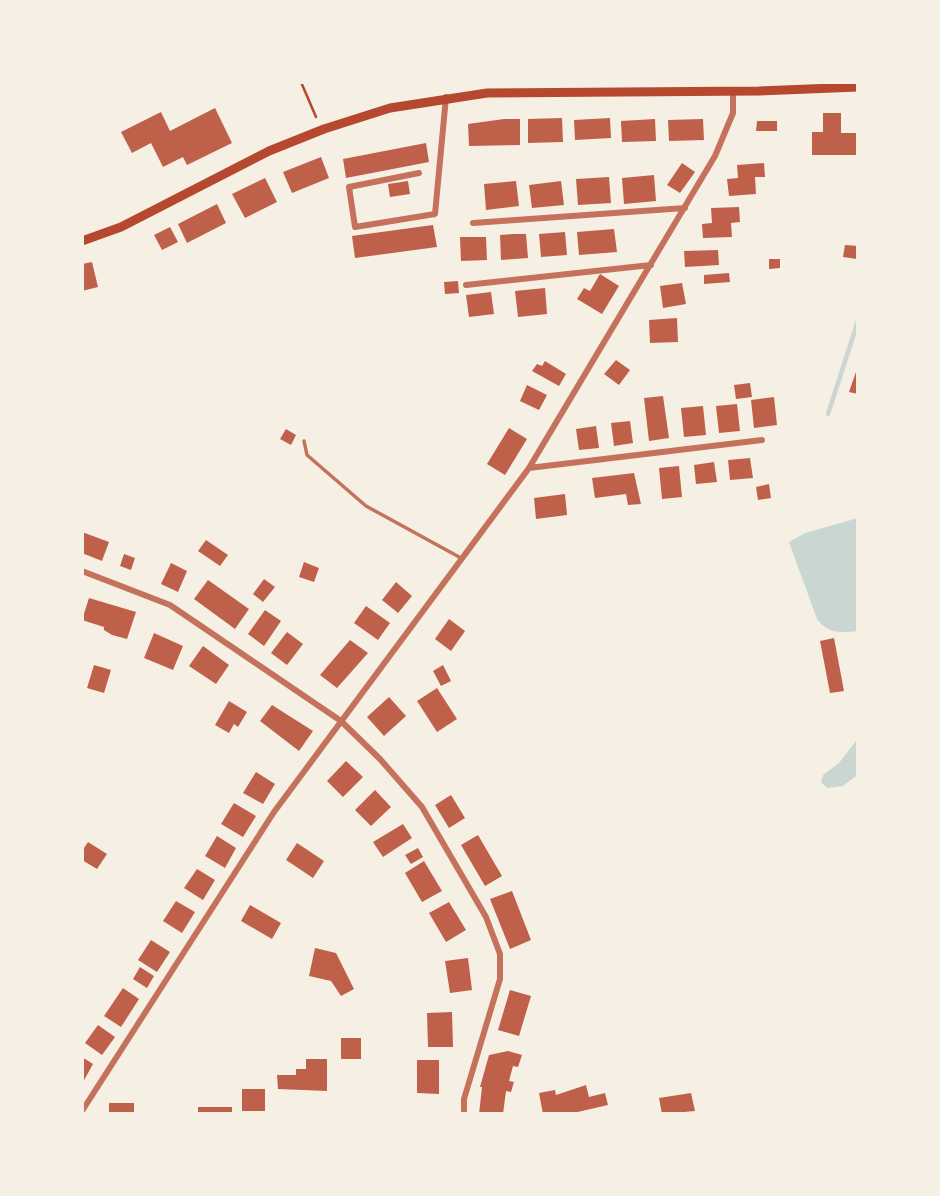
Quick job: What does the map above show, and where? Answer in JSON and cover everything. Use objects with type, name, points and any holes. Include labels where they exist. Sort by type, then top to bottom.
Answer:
[{"type":"main road","points":[[82,240],[121,227],[296,139],[390,108],[446,97],[487,93],[733,92],[858,87]]},
{"type":"street","points":[[82,1111],[274,812],[529,468],[685,208],[725,136],[733,113],[733,92]]},
{"type":"street","points":[[419,173],[349,187],[355,227],[435,214],[446,97]]},
{"type":"street","points":[[473,223],[685,208]]},
{"type":"street","points":[[466,285],[651,265]]},
{"type":"street","points":[[529,468],[762,440]]},
{"type":"street","points":[[82,571],[170,605],[341,721],[380,759],[422,807],[486,917],[500,954],[500,979],[464,1099],[464,1114]]},
{"type":"lane","points":[[304,441],[307,455],[353,496],[383,517],[462,559]]},
{"type":"path","points":[[301,82],[316,117]]},
{"type":"shaded area","points":[[858,518],[858,631],[835,631],[817,619],[789,542],[805,533]]},
{"type":"shaded area","points":[[856,741],[856,776],[843,786],[827,788],[821,782],[823,775],[839,763]]},
{"type":"building","points":[[215,108],[232,143],[187,165],[183,157],[163,167],[151,143],[132,153],[121,132],[161,112],[170,131]]},
{"type":"building","points":[[823,113],[841,113],[841,133],[858,133],[858,155],[812,155],[812,132],[823,132]]},
{"type":"building","points":[[562,118],[563,142],[528,143],[528,119]]},
{"type":"building","points":[[610,118],[611,138],[575,140],[574,120]]},
{"type":"building","points":[[520,119],[520,145],[469,146],[468,124]]},
{"type":"building","points":[[655,119],[656,141],[622,142],[621,121]]},
{"type":"building","points":[[703,119],[704,140],[669,141],[668,120]]},
{"type":"building","points":[[757,121],[777,121],[777,131],[756,131]]},
{"type":"building","points":[[426,143],[429,162],[346,178],[343,159]]},
{"type":"building","points":[[321,157],[329,178],[292,193],[283,172]]},
{"type":"building","points":[[682,163],[695,172],[680,193],[667,185]]},
{"type":"building","points":[[764,163],[765,177],[755,177],[756,194],[729,196],[727,179],[738,178],[737,165]]},
{"type":"building","points":[[654,175],[656,201],[624,204],[622,178]]},
{"type":"building","points":[[609,177],[611,203],[578,205],[576,179]]},
{"type":"building","points":[[265,178],[277,202],[245,218],[232,194]]},
{"type":"building","points":[[408,181],[410,194],[390,197],[388,184]]},
{"type":"building","points":[[516,181],[519,206],[486,210],[484,184]]},
{"type":"building","points":[[561,181],[564,205],[532,208],[529,185]]},
{"type":"building","points":[[217,204],[226,223],[187,243],[178,224]]},
{"type":"building","points":[[739,207],[740,222],[731,223],[732,237],[703,238],[702,224],[712,223],[711,208]]},
{"type":"building","points":[[433,225],[437,247],[355,258],[352,236]]},
{"type":"building","points":[[170,227],[178,242],[162,250],[154,235]]},
{"type":"building","points":[[614,229],[617,252],[579,255],[577,232]]},
{"type":"building","points":[[565,232],[567,255],[541,257],[539,234]]},
{"type":"building","points":[[526,234],[528,258],[501,260],[500,235]]},
{"type":"building","points":[[460,237],[486,237],[487,260],[461,261]]},
{"type":"building","points":[[845,245],[858,246],[857,259],[843,257]]},
{"type":"building","points":[[718,250],[719,265],[685,267],[684,251]]},
{"type":"building","points":[[769,259],[780,259],[780,268],[769,269]]},
{"type":"building","points":[[92,262],[98,287],[82,291],[82,264]]},
{"type":"building","points":[[729,273],[730,282],[704,284],[704,275]]},
{"type":"building","points":[[600,274],[619,286],[602,314],[577,299],[584,288],[590,291]]},
{"type":"building","points":[[458,281],[459,293],[445,294],[444,282]]},
{"type":"building","points":[[682,283],[686,304],[663,308],[660,286]]},
{"type":"building","points":[[545,288],[547,314],[518,317],[515,291]]},
{"type":"building","points":[[491,292],[494,314],[469,317],[466,295]]},
{"type":"building","points":[[677,318],[678,342],[650,343],[649,320]]},
{"type":"building","points":[[616,360],[630,370],[619,385],[604,374]]},
{"type":"building","points":[[545,361],[566,374],[559,386],[532,371],[537,364],[542,366]]},
{"type":"building","points":[[858,369],[858,394],[849,392]]},
{"type":"building","points":[[750,383],[752,397],[736,399],[734,385]]},
{"type":"building","points":[[527,385],[547,395],[539,410],[520,401]]},
{"type":"building","points":[[663,396],[669,438],[649,441],[644,398]]},
{"type":"building","points":[[774,397],[777,425],[754,428],[751,400]]},
{"type":"building","points":[[737,404],[740,431],[719,433],[716,406]]},
{"type":"building","points":[[703,406],[706,435],[684,437],[681,408]]},
{"type":"building","points":[[630,421],[633,443],[614,446],[611,423]]},
{"type":"building","points":[[596,426],[599,448],[579,450],[576,429]]},
{"type":"building","points":[[509,428],[527,439],[505,475],[487,464]]},
{"type":"building","points":[[286,429],[296,435],[291,445],[280,439]]},
{"type":"building","points":[[750,458],[753,478],[730,480],[728,460]]},
{"type":"building","points":[[714,462],[717,482],[696,484],[694,465]]},
{"type":"building","points":[[679,466],[682,497],[662,499],[659,468]]},
{"type":"building","points":[[634,473],[641,504],[628,505],[626,494],[595,498],[592,478]]},
{"type":"building","points":[[769,484],[771,498],[758,500],[756,487]]},
{"type":"building","points":[[565,494],[567,515],[536,519],[534,498]]},
{"type":"building","points":[[82,532],[109,542],[102,561],[82,553]]},
{"type":"building","points":[[206,540],[228,555],[220,566],[198,551]]},
{"type":"building","points":[[124,554],[135,558],[131,570],[120,566]]},
{"type":"building","points":[[304,562],[319,568],[314,582],[299,577]]},
{"type":"building","points":[[171,563],[187,571],[178,592],[161,584]]},
{"type":"building","points":[[264,579],[275,587],[263,602],[253,594]]},
{"type":"building","points":[[208,580],[249,609],[235,629],[194,599]]},
{"type":"building","points":[[396,582],[412,596],[398,613],[382,600]]},
{"type":"building","points":[[89,598],[136,612],[127,639],[112,635],[104,630],[104,627],[82,620]]},
{"type":"building","points":[[366,606],[390,623],[378,640],[354,623]]},
{"type":"building","points":[[265,610],[281,621],[264,646],[248,634]]},
{"type":"building","points":[[449,619],[465,631],[451,651],[435,639]]},
{"type":"building","points":[[287,632],[303,644],[287,665],[271,653]]},
{"type":"building","points":[[154,633],[183,646],[173,670],[144,658]]},
{"type":"building","points":[[834,638],[844,691],[830,693],[820,641]]},
{"type":"building","points":[[350,640],[368,653],[337,688],[320,675]]},
{"type":"building","points":[[203,646],[229,665],[216,684],[189,666]]},
{"type":"building","points":[[94,665],[111,670],[104,693],[87,688]]},
{"type":"building","points":[[443,665],[451,681],[441,686],[433,671]]},
{"type":"building","points":[[437,688],[457,719],[437,732],[417,701]]},
{"type":"building","points":[[389,697],[406,716],[384,736],[367,717]]},
{"type":"building","points":[[229,701],[247,712],[238,727],[234,724],[229,733],[215,725]]},
{"type":"building","points":[[272,705],[313,731],[299,751],[260,721]]},
{"type":"building","points":[[346,761],[363,777],[343,797],[327,781]]},
{"type":"building","points":[[256,772],[275,784],[263,804],[243,793]]},
{"type":"building","points":[[375,790],[391,807],[371,826],[355,810]]},
{"type":"building","points":[[451,795],[465,818],[449,828],[435,805]]},
{"type":"building","points":[[234,803],[256,816],[243,837],[221,824]]},
{"type":"building","points":[[403,824],[412,838],[383,857],[373,842]]},
{"type":"building","points":[[478,835],[502,876],[485,886],[461,845]]},
{"type":"building","points":[[217,836],[236,848],[225,868],[205,856]]},
{"type":"building","points":[[88,842],[107,854],[97,869],[82,860],[82,851]]},
{"type":"building","points":[[297,843],[324,861],[313,878],[286,860]]},
{"type":"building","points":[[418,848],[423,857],[411,864],[405,855]]},
{"type":"building","points":[[424,861],[442,891],[422,902],[405,873]]},
{"type":"building","points":[[197,869],[215,880],[203,900],[184,888]]},
{"type":"building","points":[[512,891],[531,940],[510,949],[490,899]]},
{"type":"building","points":[[176,901],[195,912],[182,933],[163,921]]},
{"type":"building","points":[[449,902],[466,930],[446,942],[429,913]]},
{"type":"building","points":[[250,905],[281,923],[272,939],[241,921]]},
{"type":"building","points":[[151,940],[170,952],[157,972],[138,960]]},
{"type":"building","points":[[315,948],[336,953],[354,989],[341,996],[331,981],[309,976]]},
{"type":"building","points":[[468,958],[472,990],[450,993],[445,961]]},
{"type":"building","points":[[140,967],[154,976],[147,988],[133,979]]},
{"type":"building","points":[[123,988],[139,999],[121,1027],[104,1016]]},
{"type":"building","points":[[510,990],[531,996],[519,1036],[498,1030]]},
{"type":"building","points":[[452,1012],[453,1047],[428,1047],[427,1013]]},
{"type":"building","points":[[98,1025],[115,1037],[102,1055],[85,1043]]},
{"type":"building","points":[[341,1038],[361,1038],[361,1059],[341,1059]]},
{"type":"building","points":[[508,1051],[522,1055],[518,1067],[513,1066],[509,1081],[514,1082],[511,1092],[506,1091],[503,1114],[479,1114],[480,1087],[489,1055]]},
{"type":"building","points":[[82,1057],[93,1064],[82,1084]]},
{"type":"building","points":[[306,1059],[327,1059],[327,1091],[278,1089],[277,1075],[296,1075],[296,1069],[306,1069]]},
{"type":"building","points":[[417,1060],[439,1060],[439,1094],[417,1093]]},
{"type":"building","points":[[586,1085],[589,1097],[605,1093],[608,1105],[569,1114],[543,1114],[539,1093],[555,1090],[556,1095]]},
{"type":"building","points":[[242,1089],[265,1089],[265,1111],[242,1111]]},
{"type":"building","points":[[691,1093],[695,1111],[662,1114],[659,1098]]},
{"type":"building","points":[[109,1103],[134,1103],[134,1114],[109,1114]]},
{"type":"building","points":[[198,1107],[232,1107],[232,1114],[198,1114]]},
{"type":"waterway","points":[[828,414],[858,321]]}]
